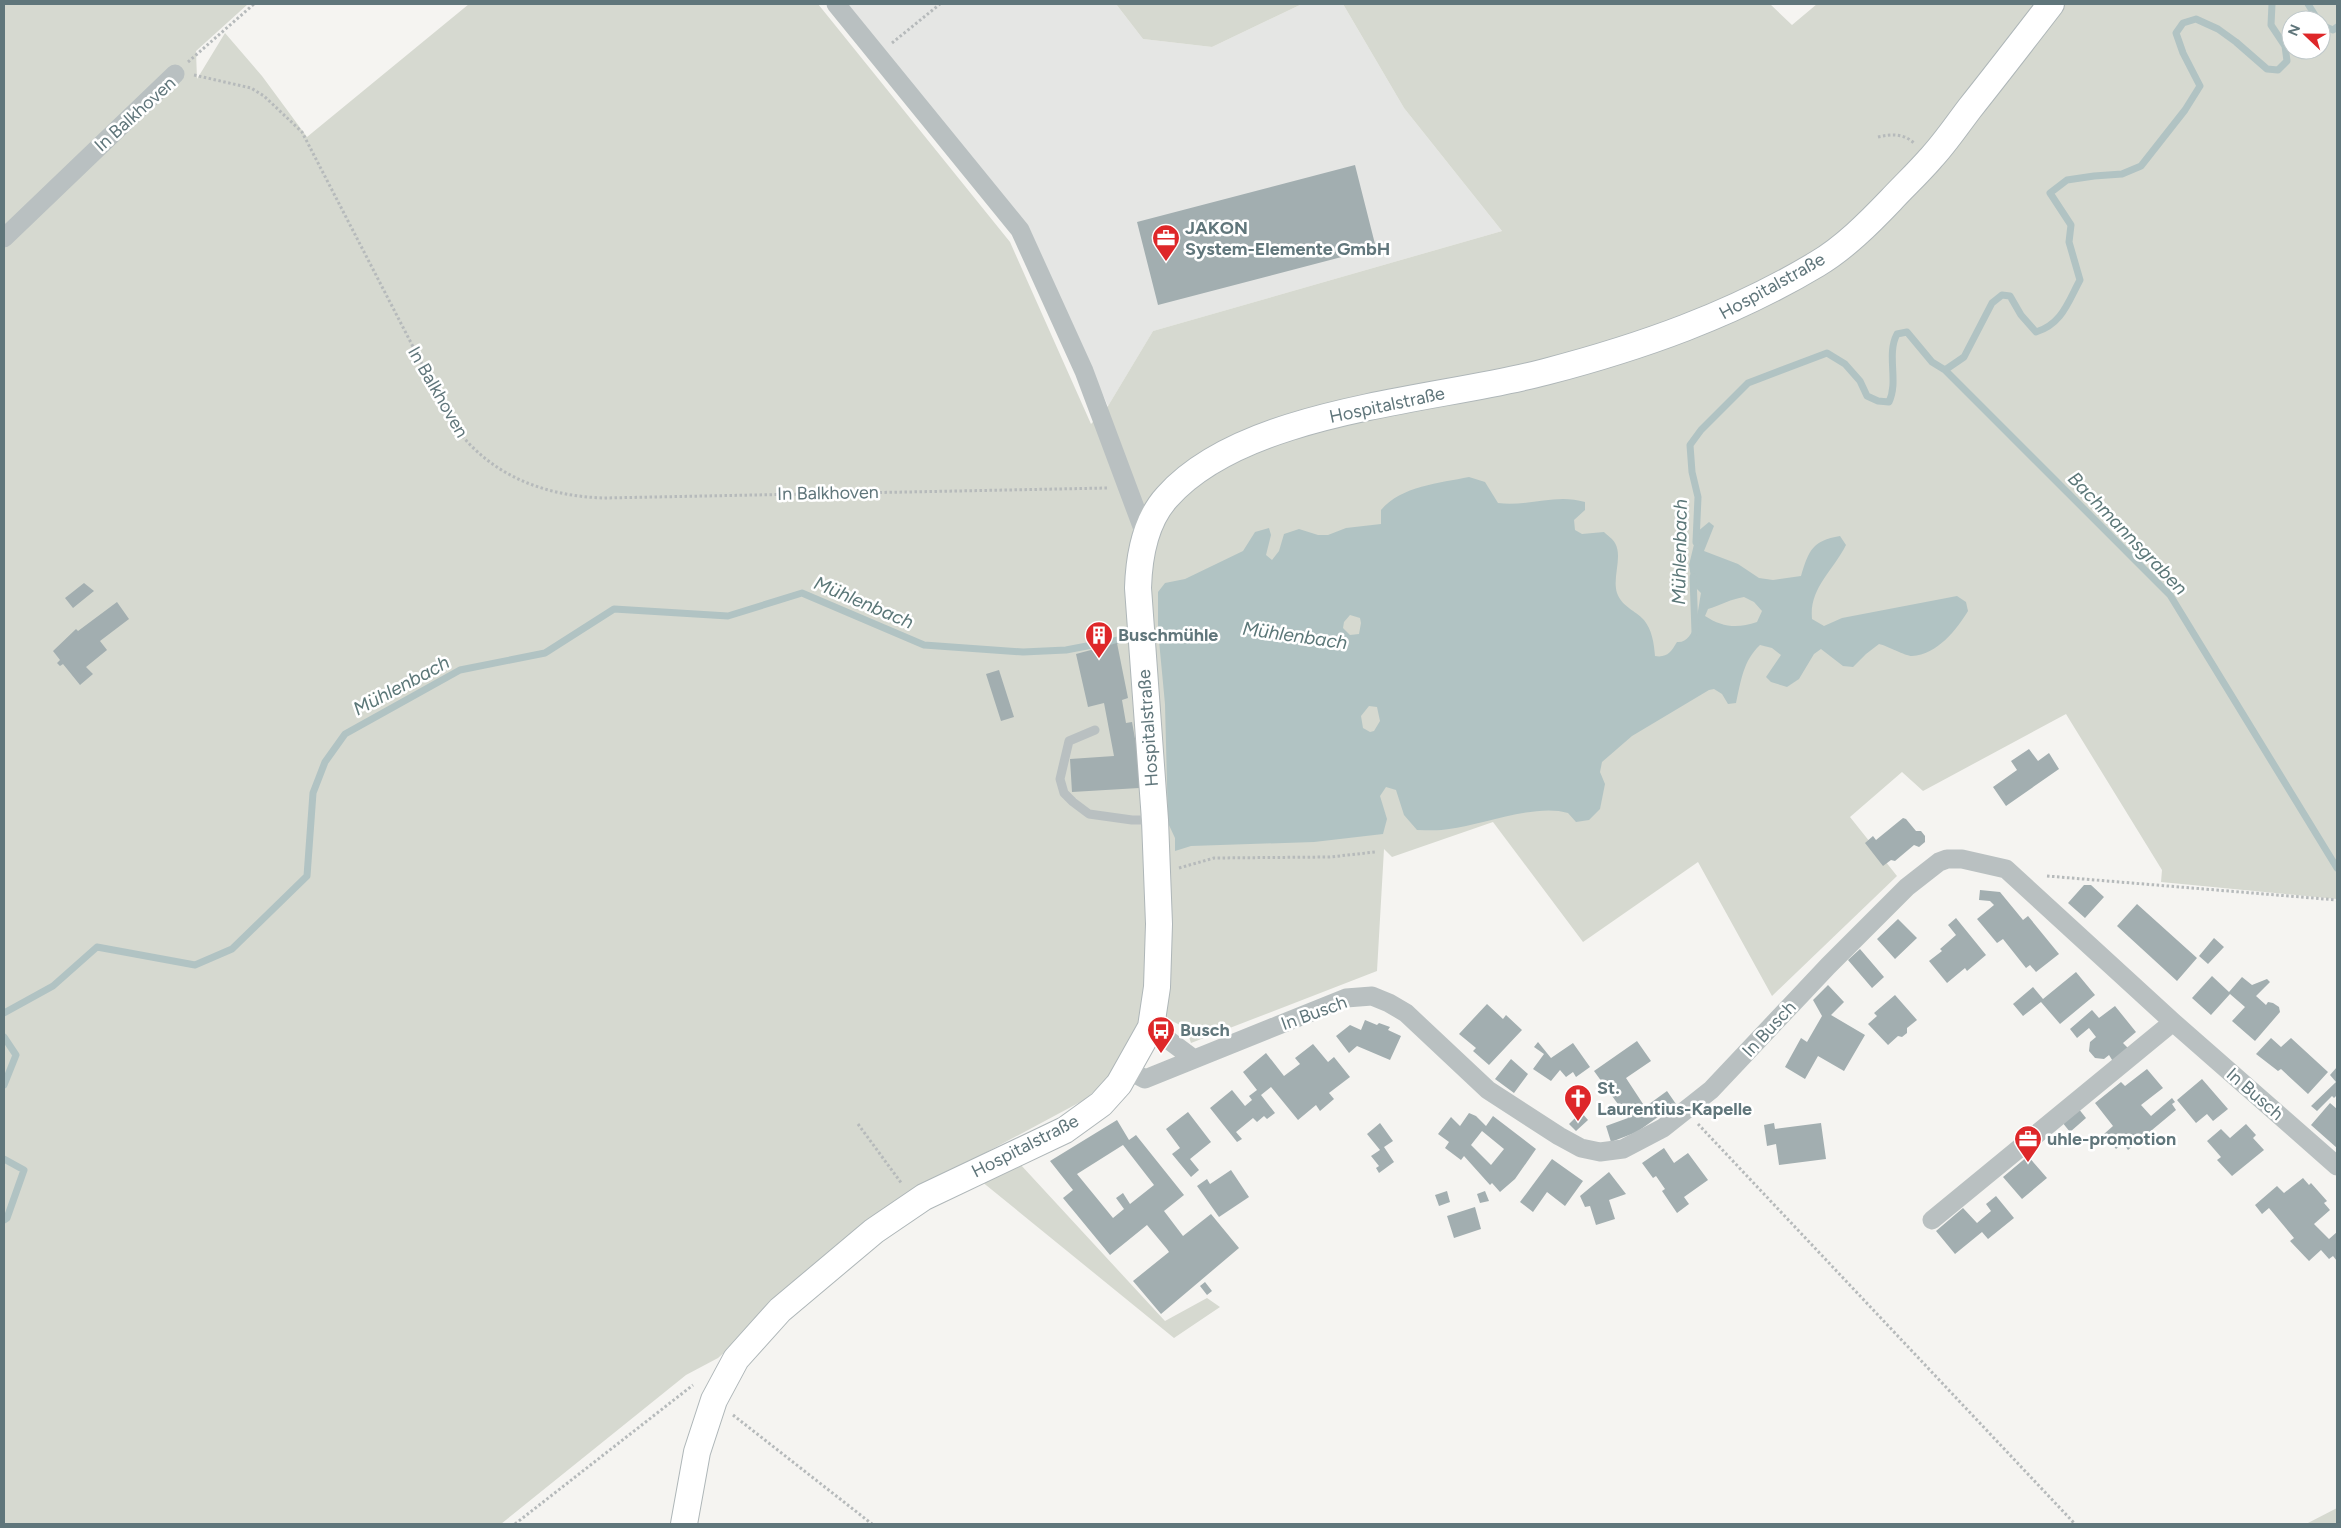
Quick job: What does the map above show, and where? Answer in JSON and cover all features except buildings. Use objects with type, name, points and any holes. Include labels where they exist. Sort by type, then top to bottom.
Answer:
[{"type":"street","points":[[836,4],[1020,230],[1084,370],[1146,536]]},
{"type":"street","name":"Hospitalstraße","points":[[684,1524],[697,1452],[714,1400],[736,1359],[780,1310],[874,1231],[916,1202],[1065,1130],[1101,1104],[1119,1084],[1152,1027],[1157,987],[1160,924],[1138,588],[1138,562],[1146,536],[1166,498],[1202,467],[1226,454],[1270,435],[1331,416],[1544,373],[1704,322],[1742,305],[1820,262],[1869,222],[1932,158],[2051,4]]},
{"type":"street","name":"In Balkhoven","points":[[4,238],[175,74]]},
{"type":"street","name":"In Busch","points":[[1128,1070],[1145,1080],[1346,998],[1372,996],[1389,1002],[1406,1013],[1488,1090],[1559,1136],[1581,1148],[1600,1152],[1623,1149],[1663,1128],[1711,1090],[1828,966],[1907,887],[1939,862],[1947,859],[1962,859],[2006,869],[2173,1022],[2337,1166]]},
{"type":"street","points":[[1932,1220],[2173,1022]]},
{"type":"street","points":[[1152,1027],[1194,1059]]},
{"type":"lane","points":[[1095,730],[1069,741],[1060,779],[1064,793],[1089,814],[1132,820],[1154,820]]},
{"type":"path","points":[[175,74],[254,4]]},
{"type":"path","points":[[878,54],[940,4]]},
{"type":"path","name":"In Balkhoven","points":[[175,74],[198,75],[251,88],[264,96],[302,132],[452,424],[464,440],[483,457],[512,476],[536,487],[556,494],[604,498],[1129,487]]},
{"type":"path","points":[[1878,137],[1892,134],[1908,138],[1932,158]]},
{"type":"path","points":[[1157,874],[1214,858],[1330,857],[1375,852]]},
{"type":"path","points":[[2047,876],[2337,900]]},
{"type":"path","points":[[1686,1111],[2075,1524]]},
{"type":"path","points":[[858,1124],[916,1202]]},
{"type":"path","points":[[516,1524],[697,1382],[714,1400],[872,1524]]},
{"type":"shaded area","points":[[4,4],[248,4],[196,51],[197,79],[225,33],[262,76],[307,137],[469,4],[818,4],[1010,242],[1091,424],[1108,406],[1153,331],[1502,231],[1404,108],[1343,4],[1770,4],[1792,25],[1817,4],[2337,4],[2337,899],[2161,882],[2162,870],[2066,714],[1923,791],[1902,772],[1850,817],[1897,876],[1772,996],[1698,862],[1583,942],[1493,822],[1392,857],[1384,849],[1377,971],[1191,1043],[1186,1028],[1164,1017],[1142,1019],[1110,1078],[1084,1100],[929,1183],[855,1237],[718,1358],[686,1375],[501,1524],[4,1524]]},
{"type":"shaded area","points":[[846,4],[1116,4],[1143,39],[1212,47],[1302,4],[1343,4],[1404,108],[1502,231],[1153,331],[1108,406],[1031,232]]},
{"type":"shaded area","points":[[1116,4],[1302,4],[1212,47],[1143,39]]},
{"type":"shaded area","points":[[1020,1164],[1165,1321],[1207,1298],[1220,1307],[1174,1338],[981,1181]]},
{"type":"shaded area","points":[[2337,1508],[2337,1524],[2306,1524]]},
{"type":"water","points":[[1469,477],[1485,482],[1498,503],[1509,504],[1553,499],[1585,502],[1585,510],[1574,520],[1575,530],[1582,534],[1604,532],[1614,542],[1618,554],[1617,593],[1622,602],[1647,624],[1652,637],[1655,656],[1668,654],[1677,642],[1683,641],[1688,637],[1695,624],[1701,593],[1692,584],[1689,565],[1697,532],[1709,522],[1714,526],[1704,551],[1738,564],[1759,578],[1773,580],[1801,576],[1809,553],[1813,548],[1823,541],[1840,536],[1846,545],[1818,589],[1812,608],[1812,619],[1824,626],[1842,618],[1957,596],[1966,602],[1968,611],[1945,640],[1921,655],[1912,656],[1879,644],[1853,667],[1843,666],[1821,649],[1814,654],[1799,679],[1787,687],[1771,682],[1766,677],[1781,655],[1772,648],[1760,645],[1746,665],[1736,703],[1728,704],[1722,694],[1714,689],[1709,690],[1632,736],[1602,762],[1600,772],[1605,784],[1600,809],[1589,820],[1576,822],[1568,813],[1541,811],[1445,830],[1417,830],[1404,815],[1396,790],[1386,787],[1380,796],[1387,819],[1383,834],[1314,842],[1191,846],[1175,851],[1175,838],[1168,823],[1165,704],[1158,630],[1158,592],[1165,583],[1185,579],[1243,551],[1255,532],[1269,528],[1271,535],[1266,555],[1272,560],[1279,551],[1284,534],[1299,529],[1318,535],[1328,535],[1346,528],[1381,524],[1381,510],[1399,496],[1422,487]],"holes":[[[1744,597],[1754,602],[1762,611],[1757,622],[1743,626],[1730,626],[1717,623],[1705,616],[1708,609]],[[1350,615],[1360,618],[1359,634],[1350,635],[1343,628],[1344,622]],[[1369,706],[1377,707],[1380,721],[1374,731],[1370,732],[1363,728],[1361,716]]]},
{"type":"waterway","name":"Mühlenbach","points":[[1696,542],[1698,497],[1692,472],[1690,445],[1701,430],[1748,383],[1827,353],[1845,364],[1860,381],[1867,396],[1878,401],[1889,402],[1892,394],[1893,351],[1897,334],[1907,332],[1932,362],[1945,370],[1964,357],[1992,303],[2002,295],[2010,296],[2021,315],[2036,332],[2052,324],[2068,304],[2080,280],[2069,242],[2071,225],[2050,193],[2067,180],[2122,174],[2141,166],[2185,110],[2200,86],[2183,53],[2176,33],[2183,23],[2196,19],[2218,29],[2267,69],[2278,70],[2287,61],[2285,46],[2271,25],[2272,4]]},
{"type":"waterway","name":"Mühlenbach","points":[[2308,4],[2312,10]]},
{"type":"waterway","name":"Mühlenbach","points":[[2331,29],[2337,27]]},
{"type":"waterway","name":"Bachmannsgraben","points":[[1945,370],[2170,595],[2337,868]]},
{"type":"waterway","name":"Mühlenbach","points":[[1693,577],[1695,632]]},
{"type":"waterway","name":"Mühlenbach","points":[[4,1013],[53,986],[97,947],[195,965],[232,949],[307,876],[313,793],[325,762],[345,734],[460,670],[545,653],[614,609],[728,616],[802,593],[924,645],[1023,652],[1066,650],[1134,637]]},
{"type":"waterway","name":"Mühlenbach","points":[[4,1037],[16,1055],[4,1085]]},
{"type":"waterway","name":"Mühlenbach","points":[[4,1159],[24,1170],[7,1218],[4,1220]]},
{"type":"place","name":"JAKON System-Elemente GmbH","points":[[1166,262]]},
{"type":"place","name":"Buschmühle","points":[[1099,659]]},
{"type":"place","name":"Busch","points":[[1161,1054]]},
{"type":"place","name":"St. Laurentius-Kapelle","points":[[1578,1122]]},
{"type":"place","name":"uhle-promotion","points":[[2028,1163]]}]
